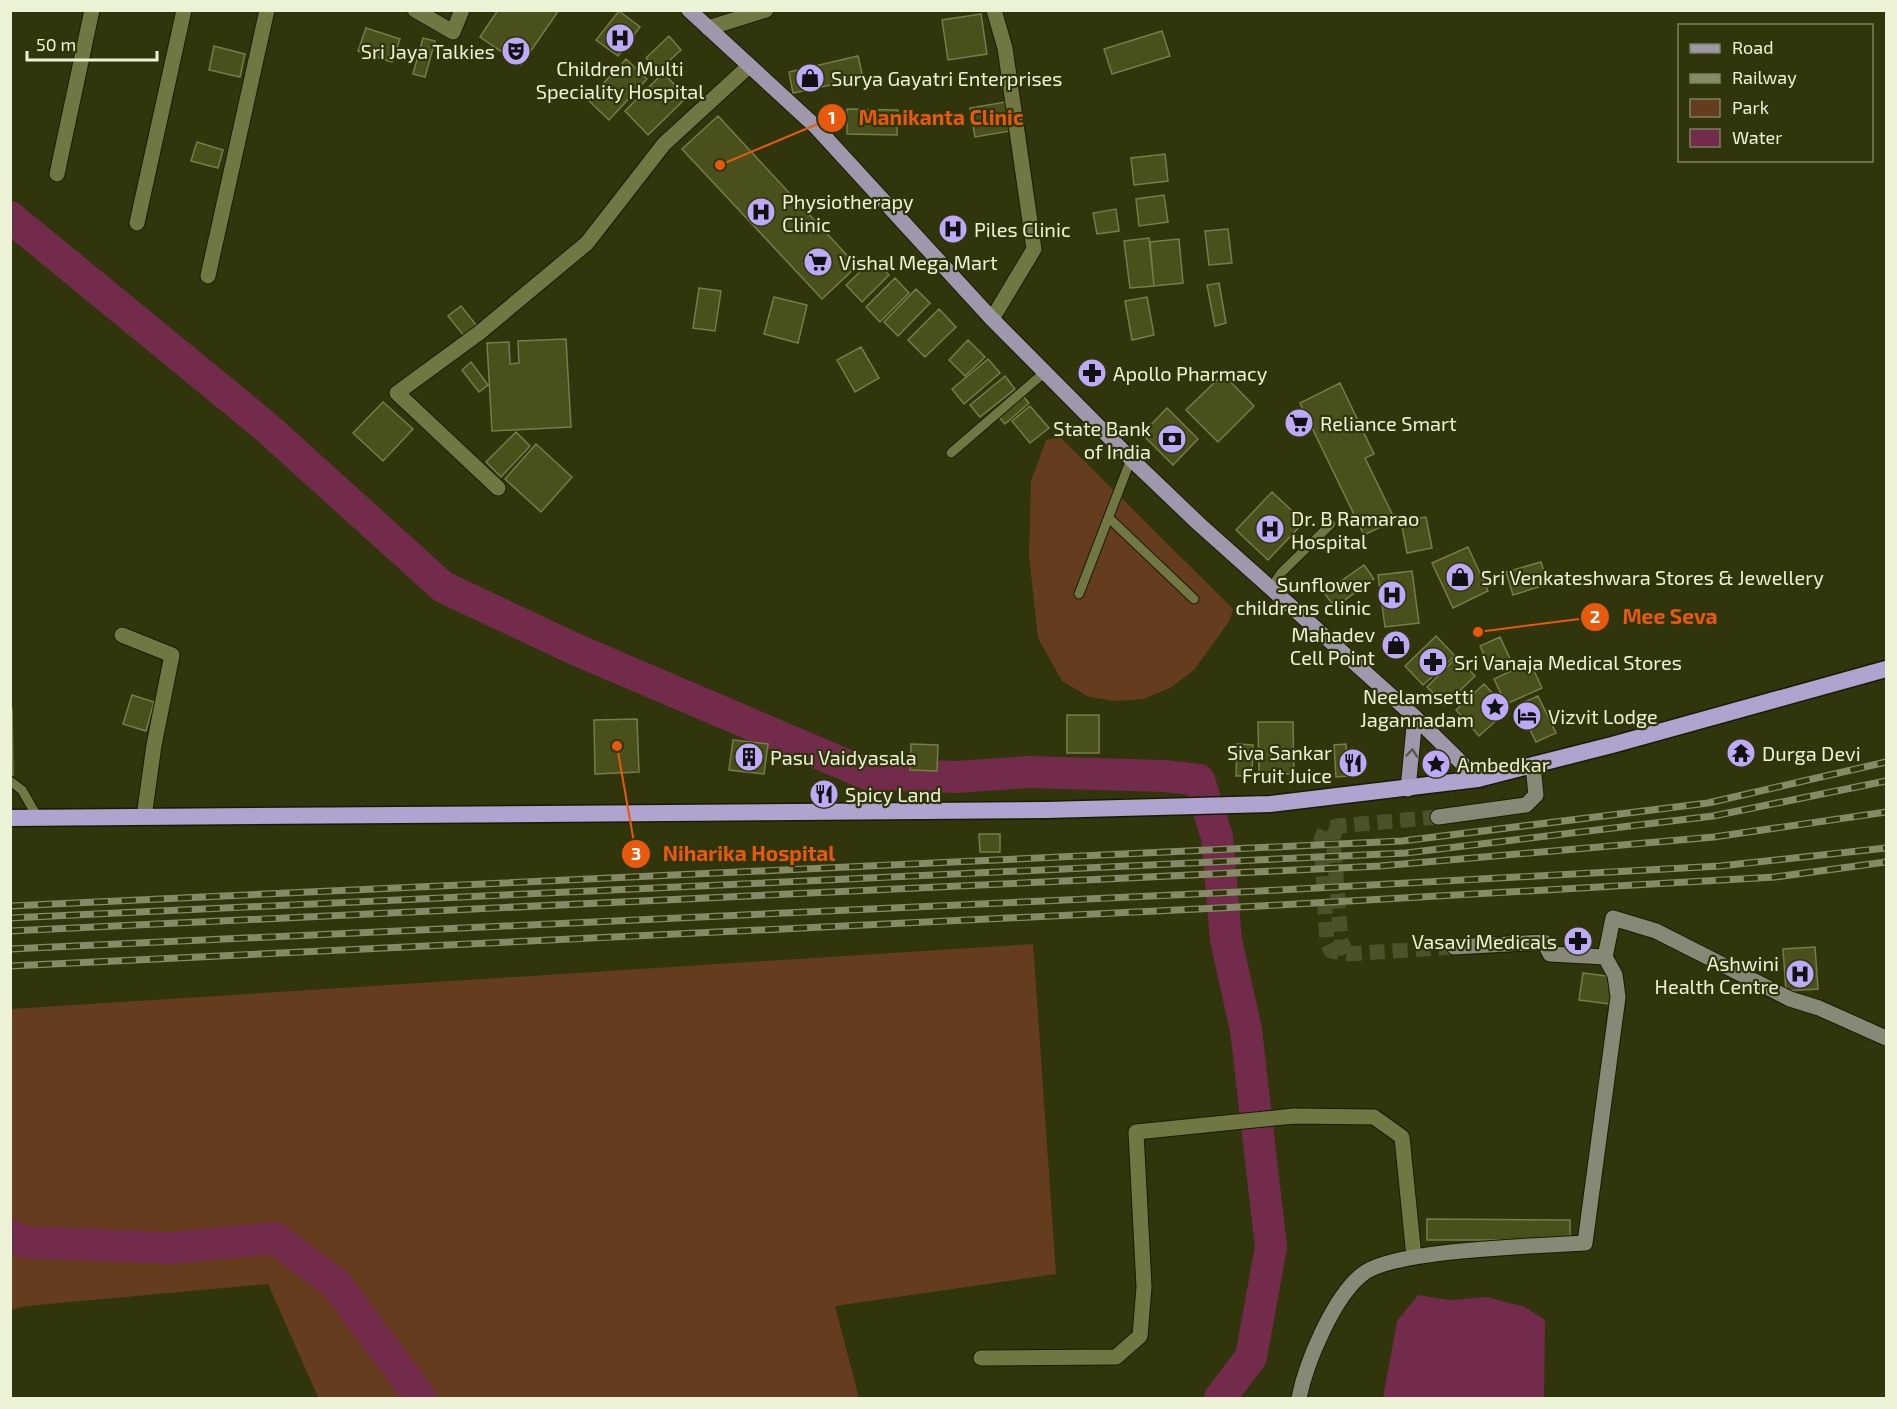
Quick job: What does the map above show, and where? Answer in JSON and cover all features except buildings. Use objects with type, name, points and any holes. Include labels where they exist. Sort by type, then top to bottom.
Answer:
[{"type":"highway","points":[[10,818],[1193,807],[1270,804],[1478,779],[1887,669]]},
{"type":"main road","points":[[688,10],[815,126],[992,319],[1131,459],[1415,717],[1478,779]]},
{"type":"main road","points":[[1408,789],[1415,717]]},
{"type":"main road","points":[[1438,817],[1526,805],[1536,795],[1533,766]]},
{"type":"main road","points":[[1299,1398],[1332,1314],[1345,1293],[1364,1274],[1389,1261],[1414,1257],[1585,1244],[1618,997],[1615,975],[1605,957],[1613,918],[1656,930],[1790,999],[1819,1008],[1887,1038]]},
{"type":"main road","points":[[1454,947],[1544,942],[1550,954],[1605,957]]},
{"type":"street","points":[[57,174],[92,10]]},
{"type":"street","points":[[137,223],[184,10]]},
{"type":"street","points":[[208,276],[267,10]]},
{"type":"street","points":[[415,10],[453,32],[462,10]]},
{"type":"street","points":[[708,28],[766,10]]},
{"type":"street","points":[[992,319],[1034,249],[1005,48],[994,10]]},
{"type":"street","points":[[498,488],[397,393],[479,333],[587,243],[663,144],[749,66]]},
{"type":"street","points":[[122,635],[172,656],[154,745],[144,817]]},
{"type":"street","points":[[981,1358],[1116,1357],[1140,1336],[1144,1287],[1136,1132],[1294,1116],[1374,1117],[1402,1137],[1414,1257]]},
{"type":"lane","points":[[951,453],[1045,372]]},
{"type":"lane","points":[[1079,594],[1131,459]]},
{"type":"lane","points":[[1109,518],[1194,599]]},
{"type":"lane","points":[[1271,588],[1281,573],[1331,524]]},
{"type":"lane","points":[[10,781],[22,790],[38,818]]},
{"type":"green space","points":[[1060,437],[1233,609],[1230,620],[1194,670],[1170,688],[1143,699],[1116,701],[1089,697],[1062,681],[1038,638],[1029,556],[1031,481],[1046,440]]},
{"type":"green space","points":[[1033,944],[1056,1274],[835,1306],[859,1398],[318,1397],[268,1284],[26,1306],[11,1310],[11,1009]]},
{"type":"water","points":[[1418,1295],[1450,1300],[1487,1297],[1525,1307],[1545,1320],[1544,1398],[1383,1398],[1397,1321]]},
{"type":"waterway","points":[[10,217],[266,427],[443,587],[577,650],[867,774],[957,777],[1028,772],[1165,776],[1199,780],[1217,837],[1226,940],[1246,1030],[1271,1247],[1251,1357],[1220,1398]]},
{"type":"waterway","points":[[10,1235],[24,1242],[170,1248],[275,1238],[336,1284],[421,1398]]},
{"type":"tunnel","points":[[1438,817],[1338,826],[1325,830],[1321,839],[1327,943],[1331,951],[1347,954],[1454,947]]},
{"type":"tunnel","points":[[1338,826],[1333,836],[1341,941],[1347,954]]},
{"type":"railway","points":[[10,906],[1402,841],[1708,803],[1886,762]]},
{"type":"railway","points":[[10,918],[1406,853],[1713,816],[1886,781]]},
{"type":"railway","points":[[10,931],[1380,866],[1714,837],[1886,812]]},
{"type":"railway","points":[[10,949],[1260,891],[1720,866],[1886,848]]},
{"type":"railway","points":[[10,966],[1260,906],[1775,877],[1886,862]]},
{"type":"place","name":"Children Multi Speciality Hospital","points":[[620,38]]},
{"type":"place","name":"Sri Jaya Talkies","points":[[516,51]]},
{"type":"place","name":"Surya Gayatri Enterprises","points":[[810,78]]},
{"type":"place","name":"Manikanta Clinic","points":[[720,165]]},
{"type":"place","name":"Physiotherapy Clinic","points":[[761,212]]},
{"type":"place","name":"Piles Clinic","points":[[953,229]]},
{"type":"place","name":"Vishal Mega Mart","points":[[818,262]]},
{"type":"place","name":"Apollo Pharmacy","points":[[1092,373]]},
{"type":"place","name":"Reliance Smart","points":[[1299,423]]},
{"type":"place","name":"State Bank of India","points":[[1172,439]]},
{"type":"place","name":"Dr. B Ramarao Hospital","points":[[1270,529]]},
{"type":"place","name":"Sri Venkateshwara Stores & Jewellery","points":[[1460,577]]},
{"type":"place","name":"Sunflower childrens clinic","points":[[1392,595]]},
{"type":"place","name":"Mee Seva","points":[[1478,632]]},
{"type":"place","name":"Mahadev Cell Point","points":[[1396,645]]},
{"type":"place","name":"Sri Vanaja Medical Stores","points":[[1433,662]]},
{"type":"place","name":"Neelamsetti Jagannadam","points":[[1495,707]]},
{"type":"place","name":"Vizvit Lodge","points":[[1527,716]]},
{"type":"place","name":"Niharika Hospital","points":[[617,746]]},
{"type":"place","name":"Durga Devi","points":[[1741,753]]},
{"type":"place","name":"Pasu Vaidyasala","points":[[749,757]]},
{"type":"place","name":"Siva Sankar Fruit Juice","points":[[1353,763]]},
{"type":"place","name":"Ambedkar","points":[[1436,764]]},
{"type":"place","name":"Spicy Land","points":[[824,794]]},
{"type":"place","name":"Vasavi Medicals","points":[[1578,941]]},
{"type":"place","name":"Ashwini Health Centre","points":[[1800,974]]}]
